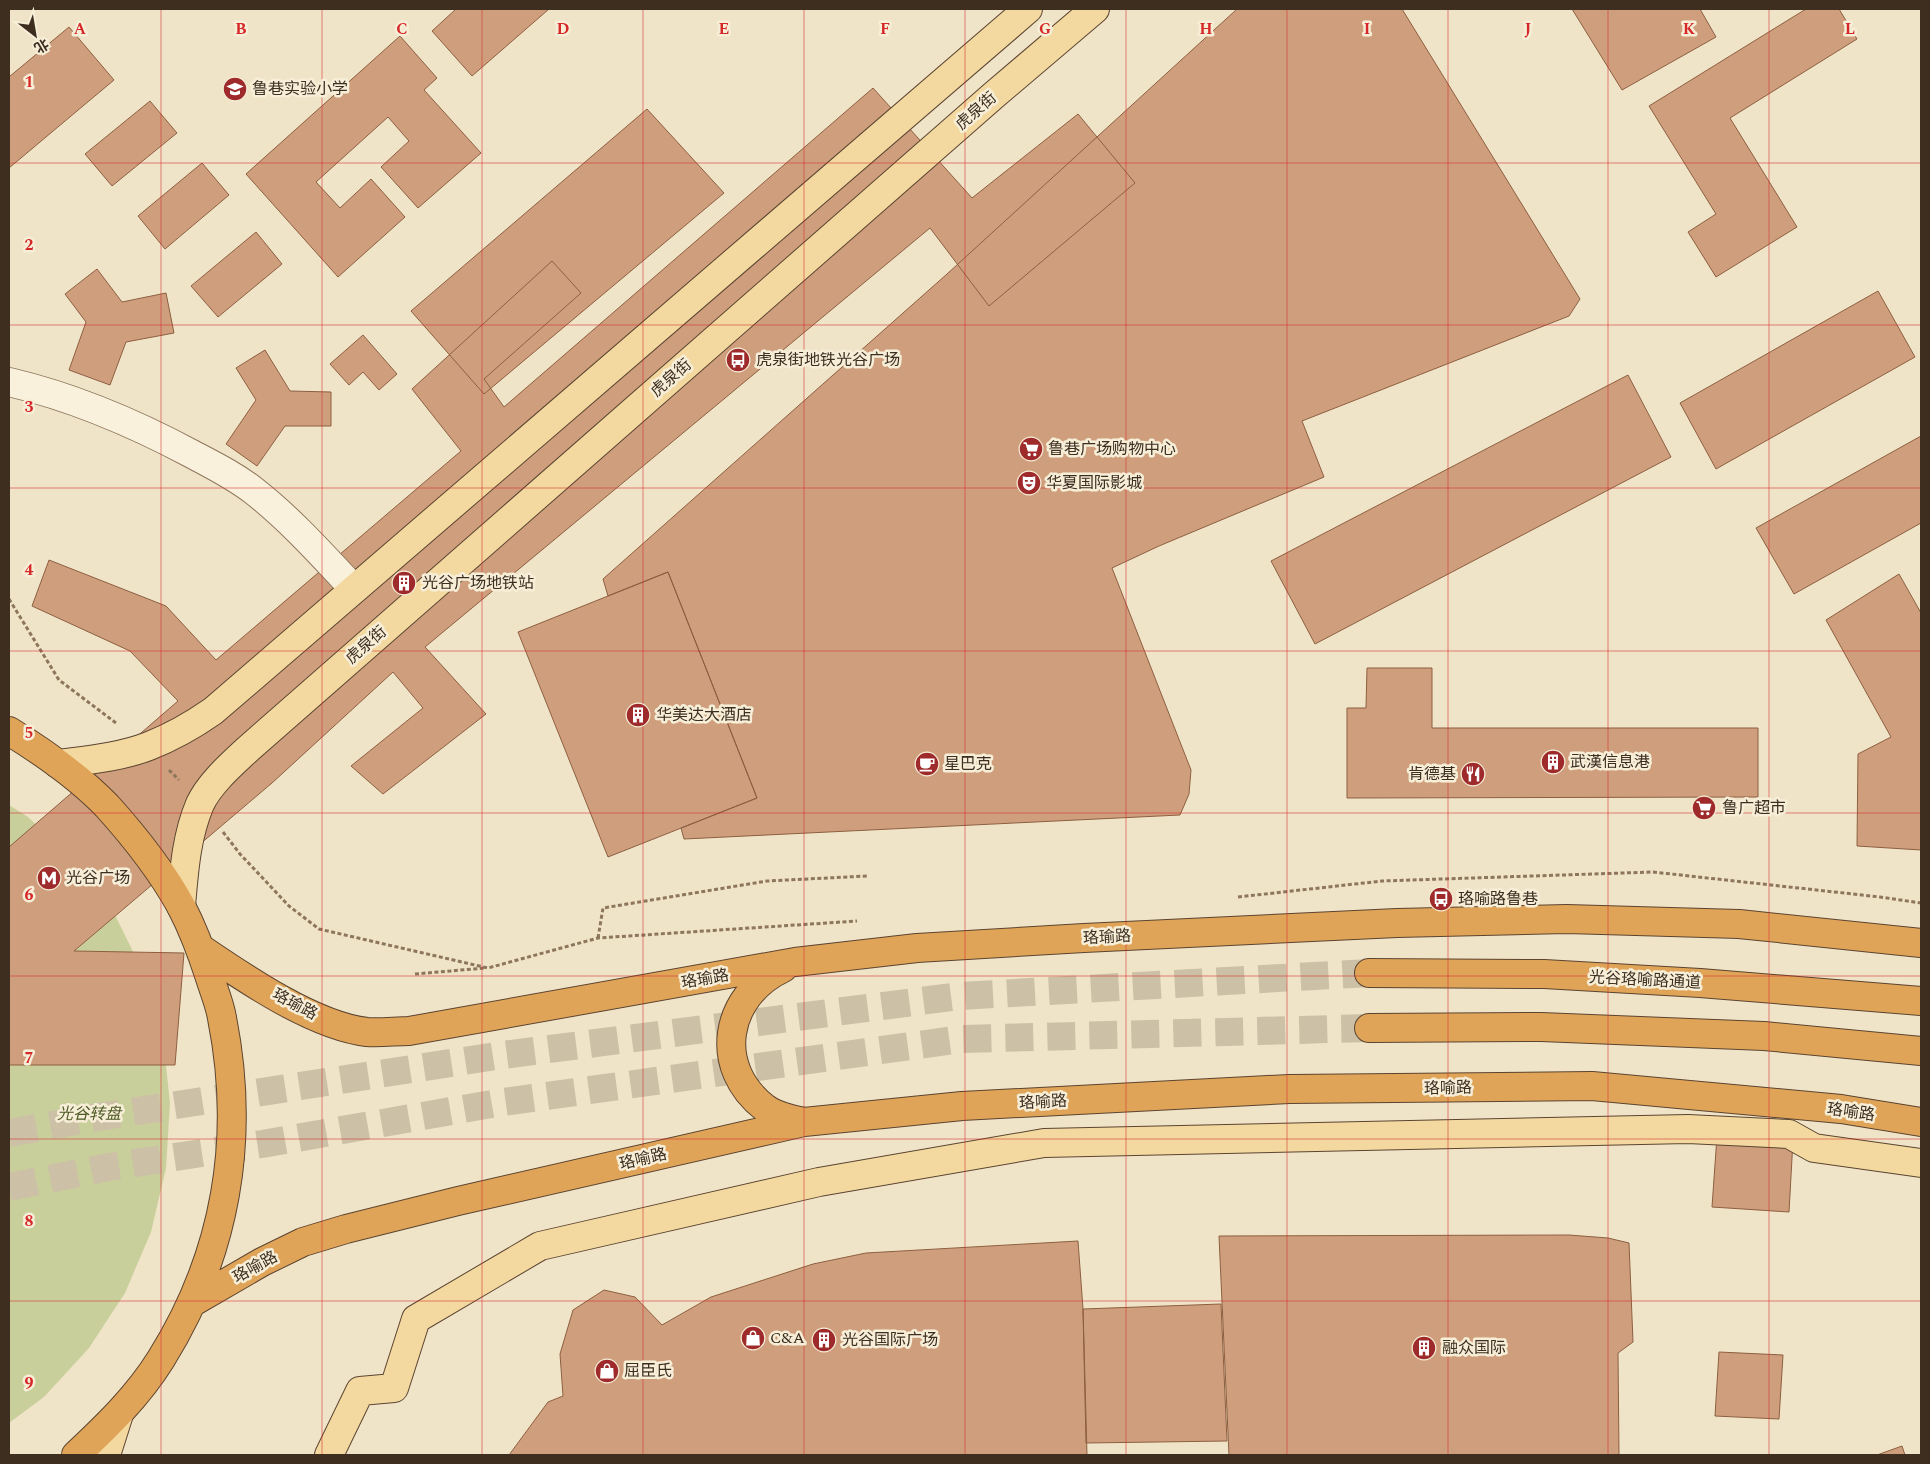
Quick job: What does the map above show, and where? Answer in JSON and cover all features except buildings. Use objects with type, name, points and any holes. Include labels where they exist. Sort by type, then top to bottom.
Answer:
[{"type":"highway","points":[[9,731],[58,764],[106,805],[147,853],[181,906],[200,948],[224,1026],[232,1089],[231,1162],[218,1233],[193,1302],[160,1361],[119,1414],[76,1455]]},
{"type":"highway","name":"珞瑜路","points":[[200,948],[298,1008],[332,1023],[367,1032],[409,1031],[796,962],[917,948],[1397,923],[1567,919],[1739,924],[1921,944]]},
{"type":"highway","points":[[796,962],[771,974],[755,986],[742,1002],[734,1020],[731,1040],[733,1060],[740,1079],[751,1096],[772,1112],[784,1118],[804,1122]]},
{"type":"highway","name":"光谷珞喻路通道","points":[[1369,973],[1544,974],[1700,983],[1921,1001]]},
{"type":"highway","points":[[1369,1028],[1541,1027],[1754,1035],[1921,1051]]},
{"type":"highway","name":"珞喻路","points":[[193,1302],[262,1262],[303,1242],[346,1229],[458,1201],[804,1122],[962,1106],[1289,1089],[1592,1086],[1841,1110],[1921,1122]]},
{"type":"main road","points":[[58,764],[104,758],[148,747],[185,730],[213,710],[1028,9]]},
{"type":"main road","name":"虎泉街","points":[[181,906],[187,843],[200,803],[220,776],[248,749],[994,95],[1095,9]]},
{"type":"main road","points":[[329,1455],[360,1391],[394,1388],[416,1319],[540,1246],[820,1182],[1044,1143],[1669,1129],[1789,1134],[1814,1148],[1921,1163]]},
{"type":"main road","points":[[106,1455],[119,1414]]},
{"type":"street","points":[[9,382],[28,386],[128,422],[218,468],[253,490],[278,511],[354,589]]},
{"type":"path","points":[[9,599],[59,680],[148,747],[200,803],[240,854],[289,906],[319,929],[488,968]]},
{"type":"path","points":[[1238,897],[1382,881],[1653,872],[1921,903]]},
{"type":"path","points":[[598,938],[603,908],[768,881],[867,876]]},
{"type":"path","points":[[416,974],[488,968],[598,938],[864,921]]},
{"type":"green space","name":"光谷转盘","points":[[9,805],[28,817],[76,863],[115,915],[144,974],[163,1038],[170,1103],[166,1168],[151,1232],[125,1293],[89,1348],[44,1397],[9,1423]]},
{"type":"tunnel","points":[[9,1133],[98,1117],[503,1055],[960,996],[1369,973]]},
{"type":"tunnel","points":[[9,1187],[109,1167],[262,1144],[503,1102],[962,1039],[1369,1028]]},
{"type":"place","name":"鲁巷实验小学","points":[[235,89]]},
{"type":"place","name":"虎泉街地铁光谷广场","points":[[738,360]]},
{"type":"place","name":"鲁巷广场购物中心","points":[[1031,449]]},
{"type":"place","name":"华夏国际影城","points":[[1029,483]]},
{"type":"place","name":"光谷广场地铁站","points":[[404,583]]},
{"type":"place","name":"华美达大酒店","points":[[638,715]]},
{"type":"place","name":"武漢信息港","points":[[1553,762]]},
{"type":"place","name":"星巴克","points":[[927,764]]},
{"type":"place","name":"肯德基","points":[[1473,774]]},
{"type":"place","name":"鲁广超市","points":[[1704,808]]},
{"type":"place","name":"光谷广场","points":[[49,878]]},
{"type":"place","name":"珞喻路鲁巷","points":[[1441,899]]},
{"type":"place","name":"C&A","points":[[753,1338]]},
{"type":"place","name":"光谷国际广场","points":[[824,1340]]},
{"type":"place","name":"融众国际","points":[[1424,1348]]},
{"type":"place","name":"屈臣氏","points":[[607,1371]]}]
